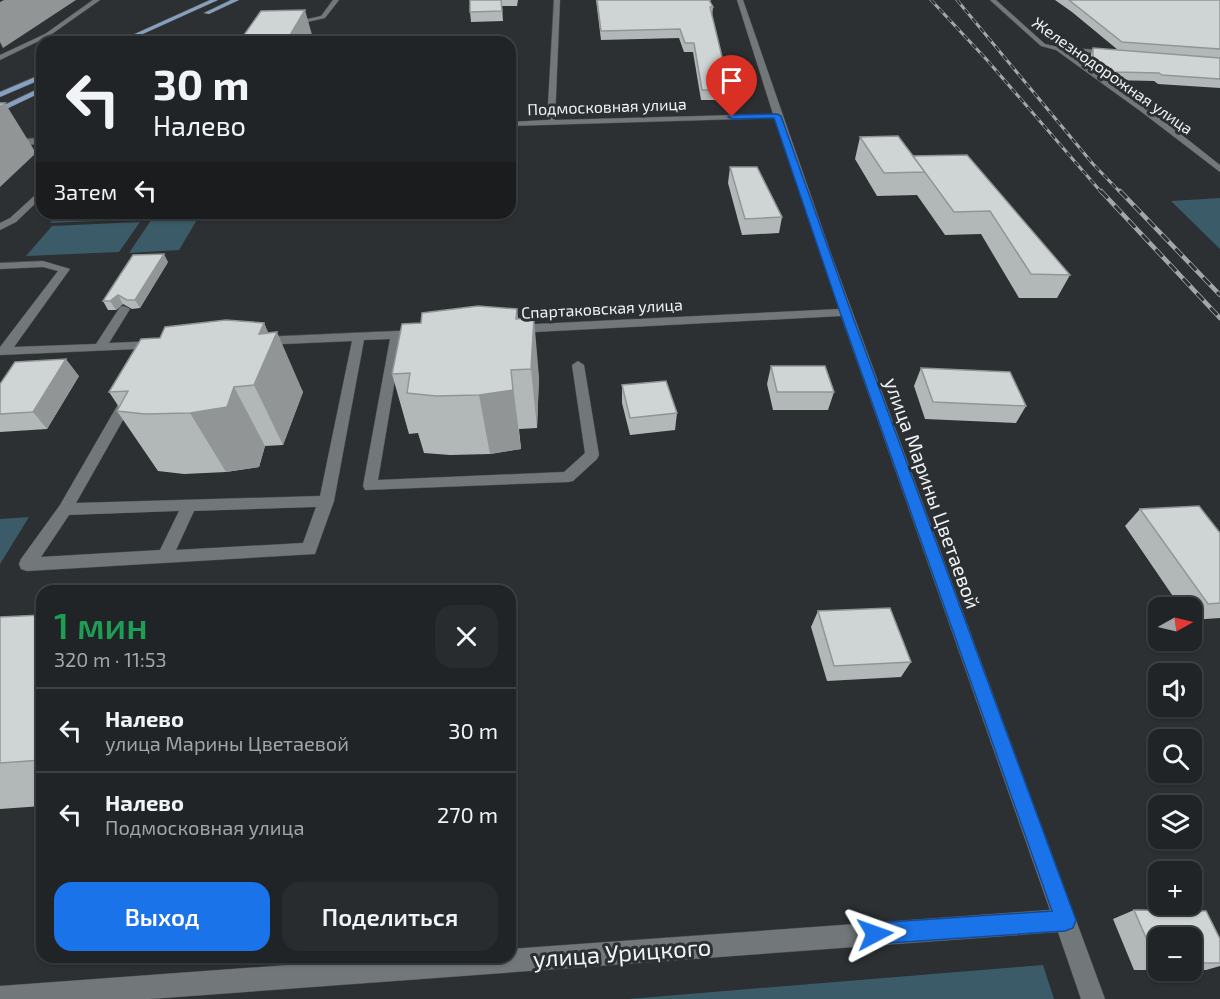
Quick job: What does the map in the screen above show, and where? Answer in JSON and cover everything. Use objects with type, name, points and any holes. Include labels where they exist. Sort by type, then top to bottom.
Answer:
[{"type":"main road","points":[[134,36],[215,0]]},
{"type":"main road","points":[[195,19],[236,0]]},
{"type":"main road","points":[[0,95],[36,79]]},
{"type":"main road","points":[[0,110],[36,91]]},
{"type":"street","points":[[45,36],[98,0]]},
{"type":"street","points":[[285,36],[292,24],[323,17],[336,0]]},
{"type":"street","points":[[551,123],[558,0]]},
{"type":"street","name":"улица Марины Цветаевой","points":[[740,0],[777,116],[845,312],[1093,999]]},
{"type":"street","name":"Железнодорожная улица","points":[[993,0],[1043,45],[1058,49],[1146,111],[1220,169]]},
{"type":"street","points":[[0,58],[36,40]]},
{"type":"street","points":[[1058,49],[1119,53]]},
{"type":"street","name":"Подмосковная улица","points":[[516,124],[777,116]]},
{"type":"street","points":[[0,143],[36,141]]},
{"type":"street","points":[[0,227],[13,220],[36,198]]},
{"type":"street","points":[[0,266],[44,264],[65,269],[2,351]]},
{"type":"street","points":[[100,347],[124,309]]},
{"type":"street","name":"Спартаковская улица","points":[[503,329],[845,312]]},
{"type":"street","points":[[253,341],[432,333]]},
{"type":"street","points":[[397,335],[369,486],[568,477],[592,455],[578,365]]},
{"type":"street","points":[[135,386],[66,509],[27,564],[309,549],[326,501],[359,336]]},
{"type":"street","points":[[2,351],[100,347],[160,348]]},
{"type":"street","points":[[66,509],[326,501]]},
{"type":"street","points":[[165,557],[189,505]]},
{"type":"street","name":"улица Урицкого","points":[[516,955],[1065,920]]},
{"type":"street","name":"улица Урицкого","points":[[0,998],[394,963]]},
{"type":"shaded area","points":[[1220,198],[1220,249],[1171,201]]},
{"type":"shaded area","points":[[53,219],[146,219],[50,223]]},
{"type":"shaded area","points":[[152,219],[197,219],[179,250],[129,253]]},
{"type":"shaded area","points":[[140,222],[119,252],[26,256],[52,226]]},
{"type":"shaded area","points":[[29,517],[0,564],[0,519]]},
{"type":"shaded area","points":[[1043,965],[1054,999],[628,999]]},
{"type":"building","points":[[470,0],[501,0],[502,11],[470,12]]},
{"type":"building","points":[[597,0],[709,0],[713,7],[710,7],[730,90],[702,90],[694,43],[685,43],[680,29],[601,31]]},
{"type":"building","points":[[1069,0],[1220,0],[1220,49],[1122,42]]},
{"type":"building","points":[[305,10],[290,36],[243,36],[261,11]]},
{"type":"building","points":[[1093,48],[1220,58],[1220,79],[1159,73],[1115,72],[1093,57]]},
{"type":"building","points":[[898,136],[925,172],[884,173],[860,137]]},
{"type":"building","points":[[967,155],[1070,275],[1031,274],[990,211],[954,212],[913,156]]},
{"type":"building","points":[[730,167],[757,167],[782,217],[745,219]]},
{"type":"building","points":[[164,254],[135,300],[127,300],[118,295],[110,301],[103,301],[133,255]]},
{"type":"building","points":[[478,306],[517,309],[516,319],[534,318],[531,369],[511,370],[513,390],[479,395],[436,396],[407,393],[410,373],[392,374],[402,324],[421,323],[422,313]]},
{"type":"building","points":[[226,320],[264,323],[259,334],[277,332],[254,385],[234,387],[227,407],[190,413],[145,414],[117,411],[128,391],[109,392],[141,339],[160,338],[165,327]]},
{"type":"building","points":[[66,359],[33,412],[0,414],[0,384],[15,362]]},
{"type":"building","points":[[771,366],[825,366],[834,392],[777,392]]},
{"type":"building","points":[[921,368],[1010,372],[1026,406],[933,402]]},
{"type":"building","points":[[666,381],[677,413],[630,418],[622,385]]},
{"type":"building","points":[[1199,506],[1220,533],[1220,603],[1208,604],[1140,509]]},
{"type":"building","points":[[890,608],[911,662],[834,666],[818,611]]},
{"type":"building","points":[[36,615],[36,760],[0,763],[0,617]]},
{"type":"building","points":[[1134,910],[1148,910],[1148,915],[1202,915],[1202,911],[1206,911],[1220,939],[1220,963],[1202,963],[1202,927],[1148,927],[1148,942]]},
{"type":"railway","points":[[931,0],[987,60],[1102,193]]},
{"type":"railway","points":[[957,0],[1093,164],[1121,193]]},
{"type":"railway","points":[[1101,191],[1220,318]]},
{"type":"railway","points":[[1120,191],[1220,295]]},
{"type":"route","points":[[732,117],[777,116],[845,312],[1065,920],[875,934]]}]
